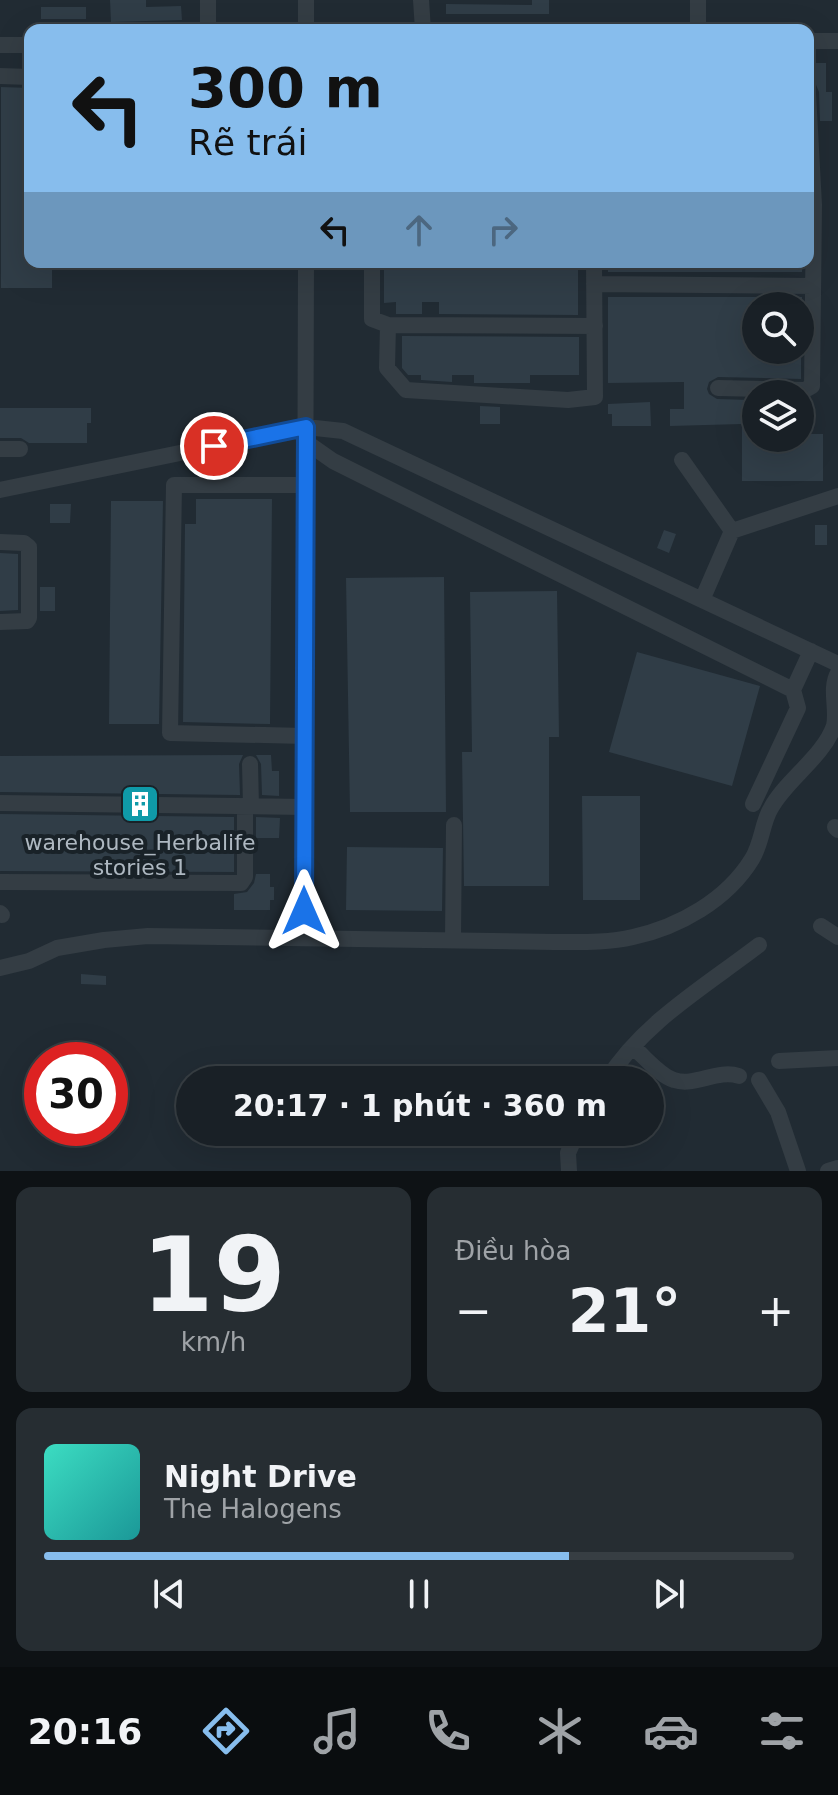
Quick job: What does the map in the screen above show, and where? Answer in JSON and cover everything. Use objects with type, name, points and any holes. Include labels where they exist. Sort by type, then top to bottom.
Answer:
[{"type":"street","points":[[208,0],[208,24]]},
{"type":"street","points":[[306,0],[306,24]]},
{"type":"street","points":[[421,0],[423,24]]},
{"type":"street","points":[[698,0],[698,24]]},
{"type":"street","points":[[814,41],[838,41]]},
{"type":"street","points":[[0,45],[24,45]]},
{"type":"street","points":[[0,76],[24,77]]},
{"type":"street","points":[[304,937],[306,268]]},
{"type":"street","points":[[372,268],[372,319],[388,325],[595,326]]},
{"type":"street","points":[[388,325],[387,368],[406,390],[568,400],[595,397],[594,268]]},
{"type":"street","points":[[718,388],[805,390],[812,386],[813,268]]},
{"type":"street","points":[[594,284],[813,286]]},
{"type":"street","points":[[0,490],[343,431],[838,664]]},
{"type":"street","points":[[306,435],[333,461],[793,690],[798,708],[753,804]]},
{"type":"street","points":[[0,449],[20,449]]},
{"type":"street","points":[[682,460],[732,531]]},
{"type":"street","points":[[305,736],[170,733],[174,485],[306,485]]},
{"type":"street","points":[[702,600],[732,531],[838,496]]},
{"type":"street","points":[[0,542],[24,543],[29,547],[29,618],[27,621],[0,622]]},
{"type":"street","points":[[793,690],[811,651]]},
{"type":"street","points":[[0,968],[29,961],[57,948],[148,936],[554,942],[633,938],[681,920],[706,906],[738,881],[756,853],[771,807],[834,727],[834,681],[838,673]]},
{"type":"street","points":[[0,882],[241,883],[245,877],[250,764]]},
{"type":"street","points":[[0,803],[305,807]]},
{"type":"street","points":[[453,940],[454,825]]},
{"type":"street","points":[[821,926],[838,937]]},
{"type":"street","points":[[615,1066],[663,1017],[759,945]]},
{"type":"street","points":[[633,1047],[674,1080],[719,1074],[739,1076]]},
{"type":"street","points":[[779,1061],[838,1058]]},
{"type":"street","points":[[759,1080],[778,1112],[798,1171]]},
{"type":"street","points":[[569,1171],[568,1153],[571,1146]]},
{"type":"street","points":[[828,1171],[838,1168]]},
{"type":"building","points":[[110,0],[146,0],[146,7],[181,6],[182,20],[111,22]]},
{"type":"building","points":[[532,0],[549,0],[549,14],[446,14],[446,4],[532,5]]},
{"type":"building","points":[[41,7],[86,7],[86,19],[41,19]]},
{"type":"building","points":[[814,63],[826,63],[826,92],[832,92],[832,121],[820,121],[819,92],[814,80]]},
{"type":"building","points":[[1,87],[24,88],[24,268],[52,268],[52,288],[1,288]]},
{"type":"building","points":[[384,268],[578,268],[578,315],[439,314],[439,302],[422,302],[422,314],[396,314],[396,302],[384,303]]},
{"type":"building","points":[[608,268],[802,268],[802,272],[608,272]]},
{"type":"building","points":[[608,297],[742,297],[742,364],[801,364],[801,379],[718,377],[709,382],[709,394],[717,399],[742,400],[742,424],[670,426],[670,409],[684,409],[684,382],[608,383]]},
{"type":"building","points":[[402,336],[579,337],[579,375],[530,375],[530,383],[474,383],[474,375],[452,375],[452,382],[421,380],[421,375],[408,375],[402,368]]},
{"type":"building","points":[[650,402],[651,426],[612,426],[608,404]]},
{"type":"building","points":[[480,406],[500,407],[500,424],[480,424]]},
{"type":"building","points":[[0,408],[91,408],[87,443],[29,443],[21,438],[0,438]]},
{"type":"building","points":[[814,434],[823,434],[823,481],[742,481],[742,452],[814,452]]},
{"type":"building","points":[[196,499],[272,499],[270,724],[183,722],[185,524],[196,524]]},
{"type":"building","points":[[111,501],[163,501],[159,724],[109,724]]},
{"type":"building","points":[[50,504],[71,504],[70,523],[50,523]]},
{"type":"building","points":[[815,525],[827,525],[827,545],[815,545]]},
{"type":"building","points":[[664,530],[676,534],[669,553],[657,548]]},
{"type":"building","points":[[0,553],[18,554],[18,610],[0,611]]},
{"type":"building","points":[[444,577],[446,812],[350,812],[346,578]]},
{"type":"building","points":[[40,587],[55,587],[55,611],[40,611]]},
{"type":"building","points":[[557,591],[559,737],[549,737],[549,886],[464,886],[462,752],[472,752],[470,592]]},
{"type":"building","points":[[637,652],[760,686],[732,786],[609,752]]},
{"type":"building","points":[[243,755],[239,764],[240,795],[0,792],[0,756]]},
{"type":"building","points":[[256,755],[271,755],[272,771],[279,771],[279,796],[262,795],[261,764]]},
{"type":"building","points":[[582,796],[640,796],[640,900],[583,900]]},
{"type":"building","points":[[0,814],[234,817],[234,872],[0,871]]},
{"type":"building","points":[[256,817],[280,818],[279,838],[256,838]]},
{"type":"building","points":[[347,847],[443,848],[442,911],[346,910]]},
{"type":"building","points":[[256,874],[270,874],[274,900],[270,900],[270,910],[234,910],[234,894],[247,892]]},
{"type":"building","points":[[81,974],[106,976],[106,985],[81,984]]},
{"type":"place","name":"warehouse_Herbalife stories 1","points":[[140,804]]},
{"type":"route","points":[[214,446],[306,427],[304,911]]}]
